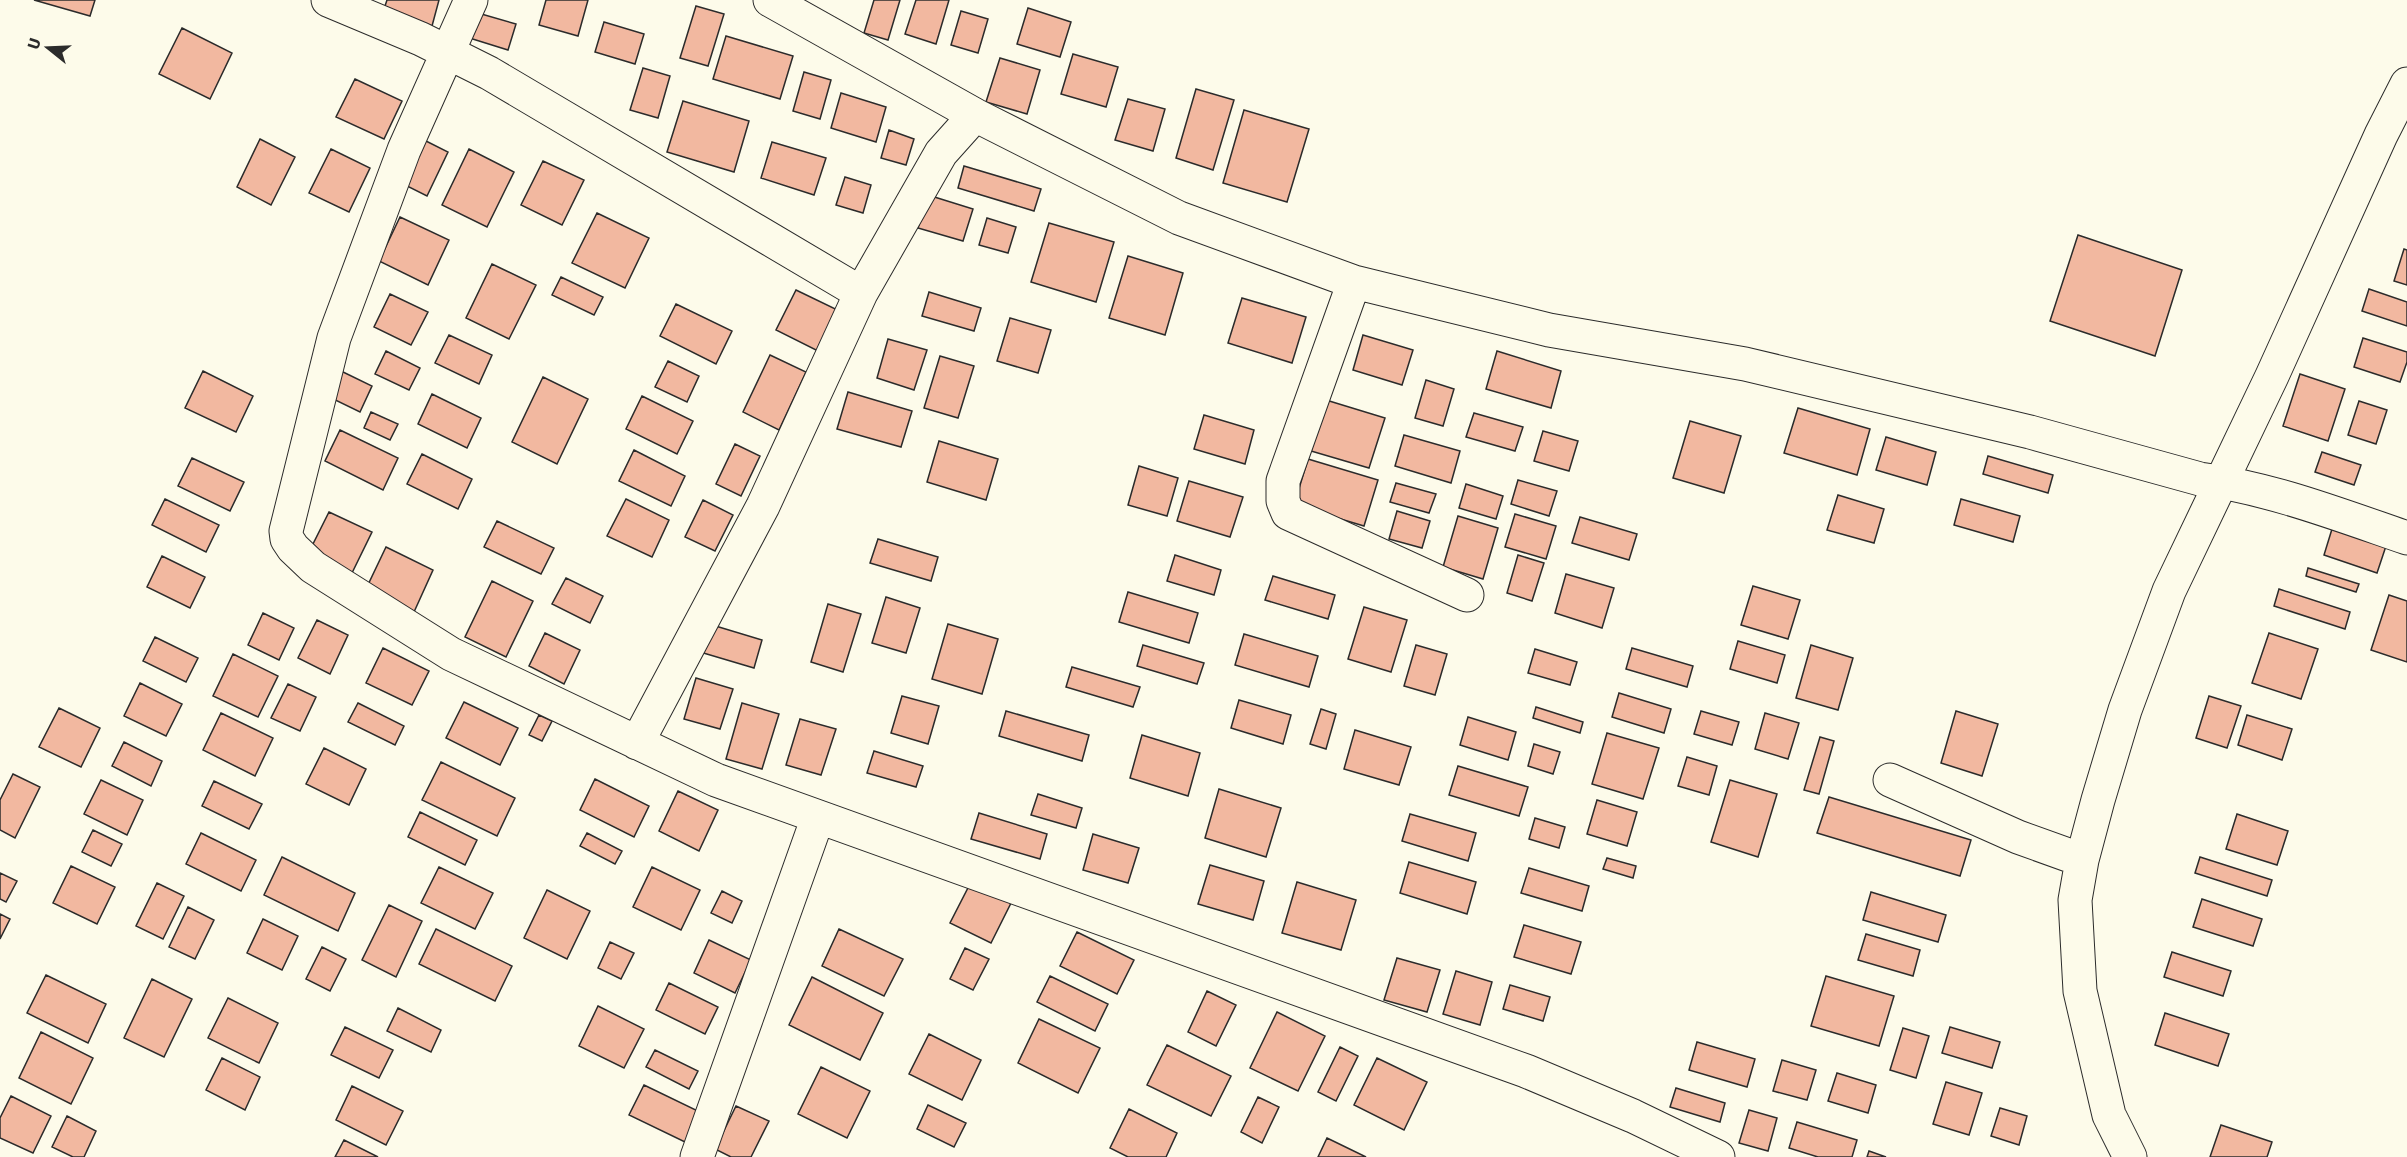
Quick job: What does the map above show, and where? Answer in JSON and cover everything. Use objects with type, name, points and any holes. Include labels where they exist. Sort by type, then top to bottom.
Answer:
[{"type":"street","points":[[328,0],[489,73],[861,293]]},
{"type":"street","points":[[471,0],[404,150],[334,338],[286,531],[287,539],[293,548],[314,567],[451,654],[716,780],[1526,1071],[1633,1116],[1718,1157]]},
{"type":"street","points":[[770,0],[975,115],[1179,218],[1354,282],[1549,330],[1745,364],[2030,432],[2318,508],[2407,538]]},
{"type":"street","points":[[2130,1157],[2109,1115],[2080,991],[2075,900],[2076,858],[2101,789],[2129,699],[2210,480],[2407,84]]},
{"type":"street","points":[[637,743],[763,506],[861,293],[941,153],[975,115]]},
{"type":"street","points":[[1354,282],[1283,481],[1283,501],[1288,513],[1467,595]]},
{"type":"street","points":[[1890,780],[2018,837],[2076,858]]},
{"type":"street","points":[[697,1157],[818,817]]},
{"type":"building","points":[[34,0],[95,0],[90,16]]},
{"type":"building","points":[[387,0],[439,0],[432,26],[383,12]]},
{"type":"building","points":[[546,0],[588,0],[578,36],[539,25]]},
{"type":"building","points":[[874,0],[900,0],[888,40],[864,33]]},
{"type":"building","points":[[916,0],[949,0],[936,44],[905,34]]},
{"type":"building","points":[[696,6],[724,14],[708,66],[680,58]]},
{"type":"building","points":[[1028,8],[1071,22],[1060,57],[1017,44]]},
{"type":"building","points":[[471,11],[516,24],[508,50],[463,36]]},
{"type":"building","points":[[961,11],[988,19],[978,53],[951,45]]},
{"type":"building","points":[[604,22],[644,34],[635,64],[595,52]]},
{"type":"building","points":[[182,28],[232,53],[210,99],[159,74]]},
{"type":"building","points":[[726,36],[793,56],[780,99],[713,79]]},
{"type":"building","points":[[1073,54],[1118,67],[1106,107],[1061,94]]},
{"type":"building","points":[[1000,58],[1040,70],[1027,114],[986,102]]},
{"type":"building","points":[[643,68],[670,76],[658,118],[630,110]]},
{"type":"building","points":[[804,72],[831,80],[820,119],[793,111]]},
{"type":"building","points":[[355,79],[402,101],[384,139],[336,117]]},
{"type":"building","points":[[1196,89],[1234,100],[1213,170],[1176,158]]},
{"type":"building","points":[[841,93],[886,107],[876,142],[831,128]]},
{"type":"building","points":[[1128,99],[1165,109],[1153,151],[1115,140]]},
{"type":"building","points":[[683,101],[749,121],[734,172],[667,152]]},
{"type":"building","points":[[1244,110],[1309,129],[1287,202],[1223,183]]},
{"type":"building","points":[[889,130],[914,139],[906,165],[881,158]]},
{"type":"building","points":[[260,139],[295,157],[271,205],[237,187]]},
{"type":"building","points":[[424,140],[448,152],[427,196],[403,184]]},
{"type":"building","points":[[772,142],[826,158],[814,195],[761,178]]},
{"type":"building","points":[[331,149],[370,168],[349,212],[309,193]]},
{"type":"building","points":[[469,149],[514,172],[487,227],[442,205]]},
{"type":"building","points":[[543,161],[584,180],[562,225],[521,205]]},
{"type":"building","points":[[964,166],[1041,189],[1034,211],[958,188]]},
{"type":"building","points":[[845,177],[871,185],[863,213],[836,205]]},
{"type":"building","points":[[928,195],[973,209],[963,241],[918,228]]},
{"type":"building","points":[[597,213],[649,238],[625,288],[572,263]]},
{"type":"building","points":[[400,217],[449,240],[428,285],[379,261]]},
{"type":"building","points":[[987,218],[1016,227],[1008,253],[979,245]]},
{"type":"building","points":[[1049,223],[1114,242],[1096,302],[1031,282]]},
{"type":"building","points":[[2078,235],[2182,270],[2155,356],[2050,321]]},
{"type":"building","points":[[2404,249],[2407,250],[2407,285],[2394,281]]},
{"type":"building","points":[[1128,256],[1183,273],[1165,335],[1109,318]]},
{"type":"building","points":[[492,264],[536,285],[509,339],[466,318]]},
{"type":"building","points":[[561,277],[603,297],[594,315],[552,295]]},
{"type":"building","points":[[2369,289],[2407,302],[2407,326],[2362,311]]},
{"type":"building","points":[[796,290],[850,316],[830,357],[776,330]]},
{"type":"building","points":[[929,292],[981,308],[974,331],[922,316]]},
{"type":"building","points":[[390,294],[428,312],[411,345],[374,327]]},
{"type":"building","points":[[1242,298],[1306,317],[1292,363],[1228,343]]},
{"type":"building","points":[[676,304],[732,331],[716,364],[660,336]]},
{"type":"building","points":[[1010,318],[1051,330],[1038,373],[997,361]]},
{"type":"building","points":[[449,335],[492,355],[479,384],[435,363]]},
{"type":"building","points":[[1363,335],[1413,350],[1402,385],[1353,370]]},
{"type":"building","points":[[2363,338],[2407,352],[2407,362],[2400,382],[2354,367]]},
{"type":"building","points":[[888,339],[927,350],[914,390],[877,378]]},
{"type":"building","points":[[386,351],[420,368],[409,390],[375,374]]},
{"type":"building","points":[[1497,351],[1561,371],[1551,408],[1486,389]]},
{"type":"building","points":[[770,355],[806,372],[779,430],[743,412]]},
{"type":"building","points":[[940,356],[974,366],[958,418],[924,408]]},
{"type":"building","points":[[668,361],[699,376],[687,402],[655,387]]},
{"type":"building","points":[[203,371],[253,396],[236,432],[185,408]]},
{"type":"building","points":[[341,371],[372,386],[360,412],[329,397]]},
{"type":"building","points":[[2300,374],[2345,389],[2328,441],[2283,426]]},
{"type":"building","points":[[543,377],[588,399],[557,464],[512,442]]},
{"type":"building","points":[[1426,380],[1454,389],[1443,426],[1415,418]]},
{"type":"building","points":[[848,392],[912,411],[901,447],[837,429]]},
{"type":"building","points":[[432,394],[481,418],[467,448],[418,424]]},
{"type":"building","points":[[642,396],[693,421],[677,454],[626,429]]},
{"type":"building","points":[[1326,400],[1385,418],[1369,468],[1311,451]]},
{"type":"building","points":[[2359,401],[2387,410],[2376,444],[2348,435]]},
{"type":"building","points":[[1798,408],[1870,429],[1857,475],[1784,453]]},
{"type":"building","points":[[371,412],[398,424],[390,440],[364,428]]},
{"type":"building","points":[[1474,413],[1523,427],[1515,451],[1466,437]]},
{"type":"building","points":[[1204,415],[1254,430],[1245,464],[1194,449]]},
{"type":"building","points":[[1690,421],[1741,436],[1724,493],[1673,478]]},
{"type":"building","points":[[340,430],[398,458],[383,490],[325,461]]},
{"type":"building","points":[[1543,431],[1578,441],[1569,471],[1534,461]]},
{"type":"building","points":[[1404,435],[1460,451],[1451,483],[1395,466]]},
{"type":"building","points":[[1886,437],[1936,452],[1927,485],[1876,470]]},
{"type":"building","points":[[939,441],[998,459],[986,500],[927,482]]},
{"type":"building","points":[[735,444],[760,456],[741,496],[716,484]]},
{"type":"building","points":[[634,450],[685,476],[671,506],[619,481]]},
{"type":"building","points":[[2322,452],[2361,465],[2354,485],[2315,472]]},
{"type":"building","points":[[422,454],[472,479],[458,509],[407,484]]},
{"type":"building","points":[[1988,456],[2053,475],[2048,493],[1983,474]]},
{"type":"building","points":[[192,458],[244,482],[230,511],[178,486]]},
{"type":"building","points":[[1308,459],[1378,480],[1364,526],[1294,505]]},
{"type":"building","points":[[1139,466],[1178,478],[1167,516],[1128,505]]},
{"type":"building","points":[[1518,480],[1557,491],[1549,516],[1511,504]]},
{"type":"building","points":[[1189,481],[1243,497],[1230,537],[1177,521]]},
{"type":"building","points":[[1396,483],[1436,494],[1429,513],[1390,502]]},
{"type":"building","points":[[1466,484],[1503,496],[1496,519],[1459,508]]},
{"type":"building","points":[[1838,495],[1884,509],[1874,543],[1827,530]]},
{"type":"building","points":[[165,499],[219,525],[206,552],[152,525]]},
{"type":"building","points":[[626,499],[669,520],[652,557],[607,536]]},
{"type":"building","points":[[1961,499],[2020,516],[2013,542],[1954,525]]},
{"type":"building","points":[[703,500],[733,515],[715,551],[685,537]]},
{"type":"building","points":[[1397,511],[1430,521],[1422,548],[1389,539]]},
{"type":"building","points":[[329,512],[372,532],[350,577],[307,556]]},
{"type":"building","points":[[1515,514],[1556,526],[1546,559],[1505,547]]},
{"type":"building","points":[[1458,516],[1498,528],[1483,579],[1443,567]]},
{"type":"building","points":[[1580,517],[1637,534],[1629,560],[1572,543]]},
{"type":"building","points":[[497,521],[554,548],[541,574],[484,547]]},
{"type":"building","points":[[2332,529],[2386,546],[2377,573],[2324,555]]},
{"type":"building","points":[[878,539],[938,557],[931,581],[870,563]]},
{"type":"building","points":[[386,547],[433,570],[414,612],[366,589]]},
{"type":"building","points":[[1175,555],[1221,570],[1214,595],[1167,581]]},
{"type":"building","points":[[1518,555],[1544,563],[1532,601],[1507,593]]},
{"type":"building","points":[[162,556],[205,577],[190,608],[147,587]]},
{"type":"building","points":[[2308,568],[2359,584],[2356,592],[2306,576]]},
{"type":"building","points":[[1566,574],[1614,588],[1602,628],[1555,613]]},
{"type":"building","points":[[1273,576],[1335,595],[1328,619],[1265,600]]},
{"type":"building","points":[[566,578],[603,596],[590,623],[552,604]]},
{"type":"building","points":[[492,581],[533,601],[506,657],[465,637]]},
{"type":"building","points":[[1753,586],[1800,600],[1788,639],[1741,625]]},
{"type":"building","points":[[2279,589],[2350,612],[2345,629],[2274,606]]},
{"type":"building","points":[[1128,592],[1198,613],[1189,643],[1119,622]]},
{"type":"building","points":[[2389,595],[2407,601],[2407,662],[2371,650]]},
{"type":"building","points":[[886,597],[920,608],[906,653],[872,643]]},
{"type":"building","points":[[828,604],[861,614],[843,672],[811,662]]},
{"type":"building","points":[[1364,607],[1407,620],[1391,672],[1348,659]]},
{"type":"building","points":[[263,613],[294,628],[279,660],[248,645]]},
{"type":"building","points":[[317,620],[348,635],[330,674],[298,658]]},
{"type":"building","points":[[709,624],[762,640],[754,668],[700,652]]},
{"type":"building","points":[[948,624],[998,639],[982,694],[932,679]]},
{"type":"building","points":[[545,633],[580,650],[564,684],[529,666]]},
{"type":"building","points":[[2269,633],[2318,649],[2301,699],[2252,683]]},
{"type":"building","points":[[1244,634],[1318,656],[1309,687],[1235,665]]},
{"type":"building","points":[[155,637],[198,658],[186,682],[143,661]]},
{"type":"building","points":[[1738,641],[1785,655],[1777,683],[1730,669]]},
{"type":"building","points":[[1143,645],[1204,663],[1197,684],[1137,666]]},
{"type":"building","points":[[1416,645],[1447,654],[1435,695],[1404,686]]},
{"type":"building","points":[[1811,645],[1853,658],[1838,710],[1796,698]]},
{"type":"building","points":[[383,648],[429,671],[412,705],[366,683]]},
{"type":"building","points":[[1632,648],[1693,666],[1687,687],[1626,669]]},
{"type":"building","points":[[1535,649],[1577,662],[1570,685],[1528,673]]},
{"type":"building","points":[[233,654],[278,676],[258,717],[213,696]]},
{"type":"building","points":[[1072,667],[1140,687],[1133,707],[1066,687]]},
{"type":"building","points":[[696,678],[733,689],[720,729],[684,719]]},
{"type":"building","points":[[140,683],[182,704],[166,736],[124,716]]},
{"type":"building","points":[[288,684],[316,697],[300,731],[271,718]]},
{"type":"building","points":[[1619,693],[1671,709],[1664,733],[1612,717]]},
{"type":"building","points":[[902,696],[939,706],[928,744],[891,733]]},
{"type":"building","points":[[2209,696],[2241,706],[2227,748],[2196,738]]},
{"type":"building","points":[[1239,700],[1291,715],[1283,744],[1231,728]]},
{"type":"building","points":[[464,702],[518,728],[500,765],[446,738]]},
{"type":"building","points":[[358,703],[404,726],[395,745],[348,722]]},
{"type":"building","points":[[742,703],[779,714],[762,769],[726,759]]},
{"type":"building","points":[[1536,707],[1583,722],[1580,733],[1533,718]]},
{"type":"building","points":[[59,708],[100,728],[81,767],[39,747]]},
{"type":"building","points":[[1321,709],[1336,714],[1326,749],[1310,744]]},
{"type":"building","points":[[1006,711],[1089,735],[1082,761],[999,736]]},
{"type":"building","points":[[1701,711],[1739,722],[1732,745],[1694,734]]},
{"type":"building","points":[[1956,711],[1998,724],[1982,776],[1941,763]]},
{"type":"building","points":[[221,713],[273,738],[255,776],[203,750]]},
{"type":"building","points":[[1765,713],[1799,723],[1788,759],[1755,749]]},
{"type":"building","points":[[539,715],[552,721],[542,741],[529,735]]},
{"type":"building","points":[[2247,715],[2292,729],[2282,760],[2238,745]]},
{"type":"building","points":[[1468,717],[1516,732],[1508,760],[1460,745]]},
{"type":"building","points":[[800,719],[836,729],[821,775],[786,765]]},
{"type":"building","points":[[1355,730],[1411,747],[1399,785],[1344,769]]},
{"type":"building","points":[[1607,733],[1659,748],[1643,799],[1592,784]]},
{"type":"building","points":[[1142,735],[1200,753],[1188,796],[1130,778]]},
{"type":"building","points":[[1820,737],[1834,741],[1819,794],[1804,790]]},
{"type":"building","points":[[124,742],[162,761],[151,786],[112,766]]},
{"type":"building","points":[[1534,744],[1560,752],[1553,774],[1528,766]]},
{"type":"building","points":[[324,748],[366,769],[349,805],[306,784]]},
{"type":"building","points":[[874,751],[923,766],[916,787],[867,773]]},
{"type":"building","points":[[1687,757],[1717,766],[1709,795],[1678,786]]},
{"type":"building","points":[[441,762],[515,798],[497,836],[422,800]]},
{"type":"building","points":[[1458,766],[1528,787],[1519,816],[1449,795]]},
{"type":"building","points":[[13,774],[40,787],[15,838],[0,830],[0,800]]},
{"type":"building","points":[[595,779],[649,806],[634,837],[580,810]]},
{"type":"building","points":[[101,780],[143,800],[127,835],[84,814]]},
{"type":"building","points":[[1730,780],[1777,794],[1758,857],[1711,842]]},
{"type":"building","points":[[214,781],[262,804],[249,829],[202,806]]},
{"type":"building","points":[[1219,789],[1281,808],[1266,857],[1205,838]]},
{"type":"building","points":[[678,791],[718,810],[699,851],[659,831]]},
{"type":"building","points":[[1038,794],[1082,808],[1076,828],[1031,815]]},
{"type":"building","points":[[1829,797],[1971,840],[1960,876],[1817,833]]},
{"type":"building","points":[[1597,800],[1637,812],[1627,846],[1587,834]]},
{"type":"building","points":[[420,812],[477,840],[465,865],[408,837]]},
{"type":"building","points":[[979,813],[1047,834],[1040,859],[971,839]]},
{"type":"building","points":[[1410,814],[1476,833],[1468,861],[1402,841]]},
{"type":"building","points":[[2237,814],[2288,831],[2277,865],[2226,849]]},
{"type":"building","points":[[1535,818],[1565,827],[1559,848],[1529,839]]},
{"type":"building","points":[[93,830],[122,844],[111,866],[82,852]]},
{"type":"building","points":[[201,833],[256,860],[241,891],[186,864]]},
{"type":"building","points":[[587,833],[622,851],[615,864],[580,846]]},
{"type":"building","points":[[1093,834],[1139,848],[1128,883],[1083,870]]},
{"type":"building","points":[[282,857],[355,893],[338,931],[264,895]]},
{"type":"building","points":[[2200,857],[2272,880],[2267,896],[2195,873]]},
{"type":"building","points":[[1607,858],[1636,866],[1633,878],[1603,869]]},
{"type":"building","points":[[1409,862],[1476,882],[1467,914],[1400,893]]},
{"type":"building","points":[[1210,865],[1264,881],[1253,920],[1198,904]]},
{"type":"building","points":[[71,866],[115,887],[97,924],[53,903]]},
{"type":"building","points":[[439,867],[493,893],[475,929],[421,903]]},
{"type":"building","points":[[652,867],[700,890],[681,930],[633,907]]},
{"type":"building","points":[[1529,868],[1589,886],[1582,911],[1521,893]]},
{"type":"building","points":[[0,873],[17,881],[6,902],[0,899]]},
{"type":"building","points":[[971,882],[1012,901],[991,943],[950,923]]},
{"type":"building","points":[[1297,882],[1356,900],[1341,950],[1282,933]]},
{"type":"building","points":[[157,883],[184,896],[163,939],[136,926]]},
{"type":"building","points":[[547,890],[590,911],[567,959],[524,938]]},
{"type":"building","points":[[722,891],[742,901],[732,923],[711,913]]},
{"type":"building","points":[[1871,892],[1946,915],[1938,942],[1863,920]]},
{"type":"building","points":[[2202,899],[2262,919],[2253,946],[2193,927]]},
{"type":"building","points":[[389,905],[422,921],[396,977],[362,960]]},
{"type":"building","points":[[188,907],[214,920],[195,959],[169,947]]},
{"type":"building","points":[[0,914],[10,919],[0,939]]},
{"type":"building","points":[[263,919],[298,936],[282,970],[247,953]]},
{"type":"building","points":[[1524,925],[1581,942],[1571,974],[1514,957]]},
{"type":"building","points":[[436,929],[512,966],[495,1001],[419,964]]},
{"type":"building","points":[[839,929],[903,959],[884,996],[822,966]]},
{"type":"building","points":[[1077,932],[1134,960],[1117,994],[1060,966]]},
{"type":"building","points":[[1866,934],[1920,950],[1913,976],[1858,960]]},
{"type":"building","points":[[709,940],[751,960],[735,993],[694,973]]},
{"type":"building","points":[[610,942],[634,953],[621,979],[598,968]]},
{"type":"building","points":[[322,947],[346,959],[330,991],[306,979]]},
{"type":"building","points":[[965,948],[989,959],[973,990],[950,979]]},
{"type":"building","points":[[2172,952],[2231,971],[2223,996],[2164,977]]},
{"type":"building","points":[[1397,958],[1440,970],[1427,1012],[1384,1000]]},
{"type":"building","points":[[1456,971],[1492,982],[1480,1025],[1443,1014]]},
{"type":"building","points":[[46,975],[106,1004],[88,1043],[27,1013]]},
{"type":"building","points":[[1050,976],[1108,1004],[1095,1031],[1037,1002]]},
{"type":"building","points":[[1826,976],[1894,996],[1879,1046],[1811,1026]]},
{"type":"building","points":[[812,977],[883,1013],[860,1060],[789,1025]]},
{"type":"building","points":[[152,979],[192,999],[164,1057],[124,1038]]},
{"type":"building","points":[[669,983],[718,1007],[705,1034],[656,1010]]},
{"type":"building","points":[[1510,985],[1550,997],[1543,1021],[1503,1009]]},
{"type":"building","points":[[1207,991],[1236,1005],[1216,1046],[1188,1032]]},
{"type":"building","points":[[228,998],[278,1023],[259,1063],[208,1038]]},
{"type":"building","points":[[598,1006],[644,1029],[624,1068],[579,1046]]},
{"type":"building","points":[[398,1008],[441,1030],[431,1052],[387,1031]]},
{"type":"building","points":[[1277,1012],[1325,1036],[1298,1091],[1250,1068]]},
{"type":"building","points":[[2165,1013],[2229,1034],[2218,1066],[2155,1045]]},
{"type":"building","points":[[1039,1019],[1100,1048],[1078,1093],[1018,1063]]},
{"type":"building","points":[[345,1027],[393,1050],[379,1078],[331,1055]]},
{"type":"building","points":[[1950,1027],[2000,1042],[1992,1068],[1942,1053]]},
{"type":"building","points":[[1903,1028],[1929,1036],[1916,1078],[1890,1070]]},
{"type":"building","points":[[41,1032],[93,1058],[71,1104],[19,1078]]},
{"type":"building","points":[[929,1034],[981,1060],[962,1100],[909,1074]]},
{"type":"building","points":[[1697,1042],[1755,1059],[1747,1087],[1689,1070]]},
{"type":"building","points":[[1167,1045],[1231,1076],[1211,1116],[1147,1085]]},
{"type":"building","points":[[1340,1047],[1358,1056],[1336,1101],[1318,1092]]},
{"type":"building","points":[[655,1050],[698,1071],[689,1089],[646,1067]]},
{"type":"building","points":[[222,1058],[260,1077],[245,1110],[206,1090]]},
{"type":"building","points":[[1377,1058],[1427,1082],[1404,1130],[1354,1105]]},
{"type":"building","points":[[1782,1060],[1816,1070],[1807,1100],[1773,1091]]},
{"type":"building","points":[[821,1067],[870,1091],[847,1138],[798,1114]]},
{"type":"building","points":[[1837,1073],[1876,1085],[1868,1113],[1828,1101]]},
{"type":"building","points":[[1946,1082],[1982,1093],[1969,1135],[1933,1124]]},
{"type":"building","points":[[644,1085],[700,1112],[685,1142],[629,1115]]},
{"type":"building","points":[[352,1086],[403,1111],[386,1145],[336,1120]]},
{"type":"building","points":[[1676,1088],[1725,1103],[1720,1122],[1670,1107]]},
{"type":"building","points":[[11,1096],[51,1116],[33,1153],[0,1138],[0,1118]]},
{"type":"building","points":[[1258,1097],[1279,1107],[1262,1143],[1241,1132]]},
{"type":"building","points":[[928,1105],[966,1123],[954,1147],[917,1129]]},
{"type":"building","points":[[736,1106],[769,1121],[751,1157],[731,1157],[715,1149]]},
{"type":"building","points":[[2000,1108],[2027,1116],[2019,1145],[1991,1136]]},
{"type":"building","points":[[1129,1109],[1177,1133],[1166,1157],[1128,1157],[1110,1148]]},
{"type":"building","points":[[1749,1110],[1777,1118],[1768,1151],[1739,1143]]},
{"type":"building","points":[[67,1116],[96,1131],[84,1157],[73,1157],[52,1147]]},
{"type":"building","points":[[1797,1122],[1857,1140],[1852,1157],[1818,1157],[1789,1148]]},
{"type":"building","points":[[2221,1125],[2272,1142],[2267,1157],[2210,1157]]},
{"type":"building","points":[[1327,1138],[1366,1157],[1318,1157]]},
{"type":"building","points":[[344,1140],[378,1157],[335,1157]]},
{"type":"building","points":[[1869,1151],[1886,1157],[1867,1157]]}]
